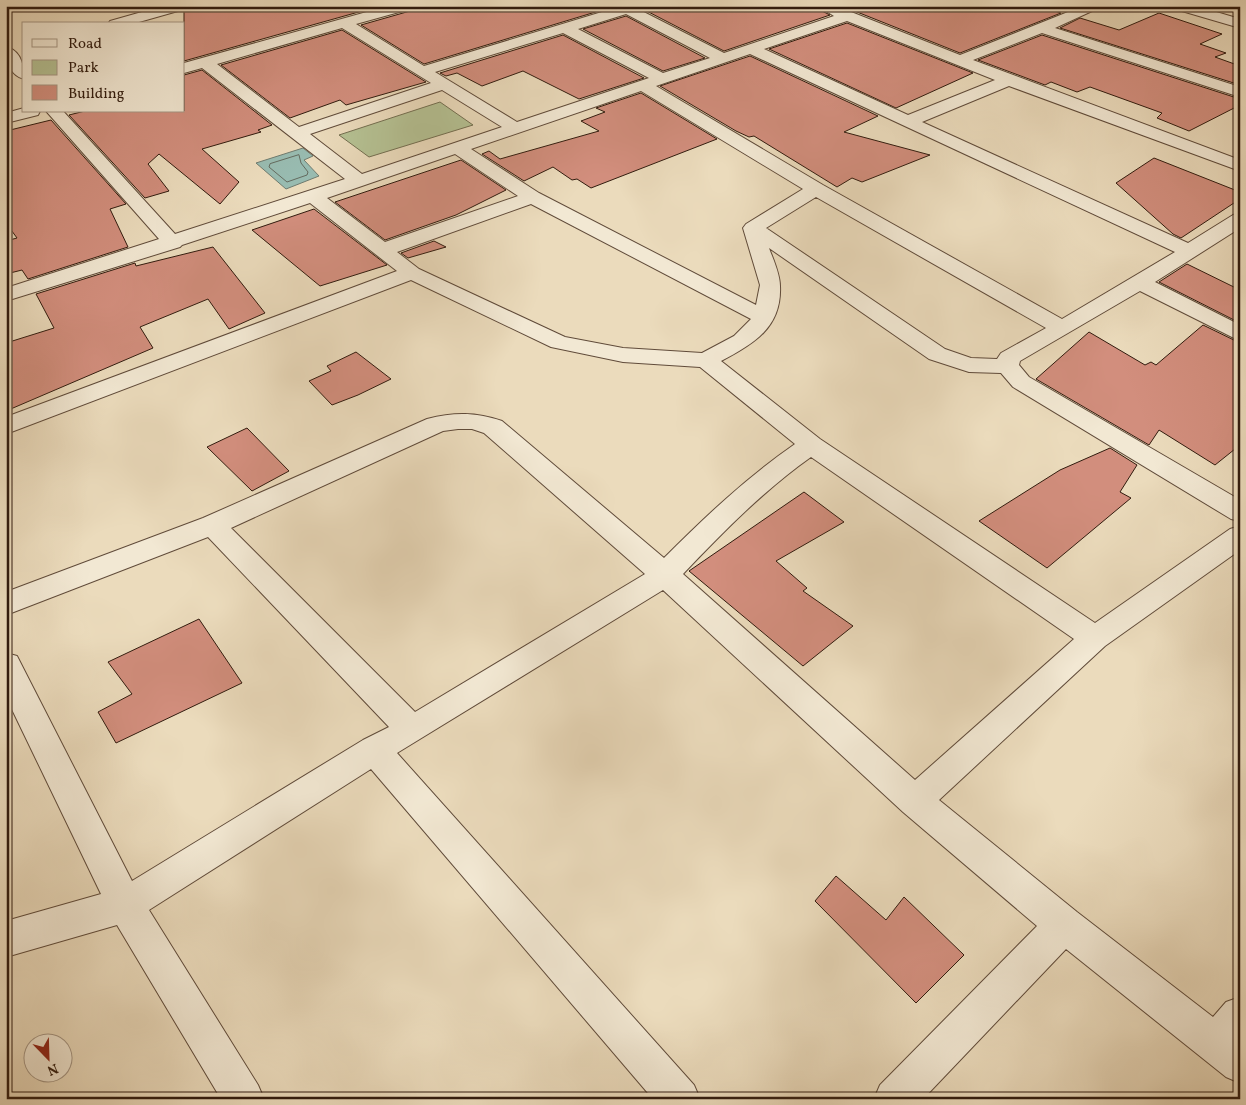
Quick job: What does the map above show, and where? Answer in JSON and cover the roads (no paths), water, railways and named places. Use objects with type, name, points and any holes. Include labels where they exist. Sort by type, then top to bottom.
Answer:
[{"type":"street","points":[[133,6],[148,15]]},
{"type":"street","points":[[122,22],[180,6]]},
{"type":"street","points":[[185,68],[405,6]]},
{"type":"street","points":[[961,60],[1096,6]]},
{"type":"street","points":[[1180,6],[1204,9],[1240,24]]},
{"type":"street","points":[[423,71],[566,28],[624,8],[722,58]]},
{"type":"street","points":[[6,295],[173,243],[750,49],[837,9],[1009,80],[1240,166]]},
{"type":"street","points":[[345,24],[514,128]]},
{"type":"street","points":[[566,28],[661,78]]},
{"type":"street","points":[[1041,28],[1240,92]]},
{"type":"street","points":[[22,47],[6,51],[22,71]]},
{"type":"street","points":[[750,49],[1189,251]]},
{"type":"street","points":[[205,62],[359,181]]},
{"type":"street","points":[[909,122],[1009,80]]},
{"type":"street","points":[[297,133],[445,84]]},
{"type":"street","points":[[642,85],[816,189],[1062,328]]},
{"type":"street","points":[[6,118],[28,112]]},
{"type":"street","points":[[55,112],[173,243]]},
{"type":"street","points":[[456,147],[532,196],[765,318]]},
{"type":"street","points":[[753,228],[816,189]]},
{"type":"street","points":[[313,196],[412,273],[559,342],[622,355],[706,360],[742,341],[765,318],[770,285],[753,228]]},
{"type":"street","points":[[383,250],[532,196]]},
{"type":"street","points":[[1007,366],[1009,358],[1140,283],[1238,222]]},
{"type":"street","points":[[753,228],[936,354],[969,365],[1007,366],[1021,382],[1240,512]]},
{"type":"street","points":[[6,426],[412,273]]},
{"type":"street","points":[[1140,283],[1240,334]]},
{"type":"street","points":[[706,360],[811,445],[1095,638]]},
{"type":"street","points":[[6,604],[212,525],[436,425],[461,420],[477,420],[493,427],[665,575],[915,801],[1064,925],[1227,1053],[1240,1016]]},
{"type":"street","points":[[6,939],[125,905],[374,750],[412,730],[665,575],[729,508],[768,475],[811,445]]},
{"type":"street","points":[[212,525],[412,730]]},
{"type":"street","points":[[915,801],[1095,638],[1240,536]]},
{"type":"street","points":[[6,665],[125,905],[244,1099]]},
{"type":"street","points":[[374,750],[680,1099]]},
{"type":"street","points":[[894,1099],[1064,925]]},
{"type":"water","points":[[303,148],[313,156],[304,160],[319,176],[286,189],[256,163]]}]
